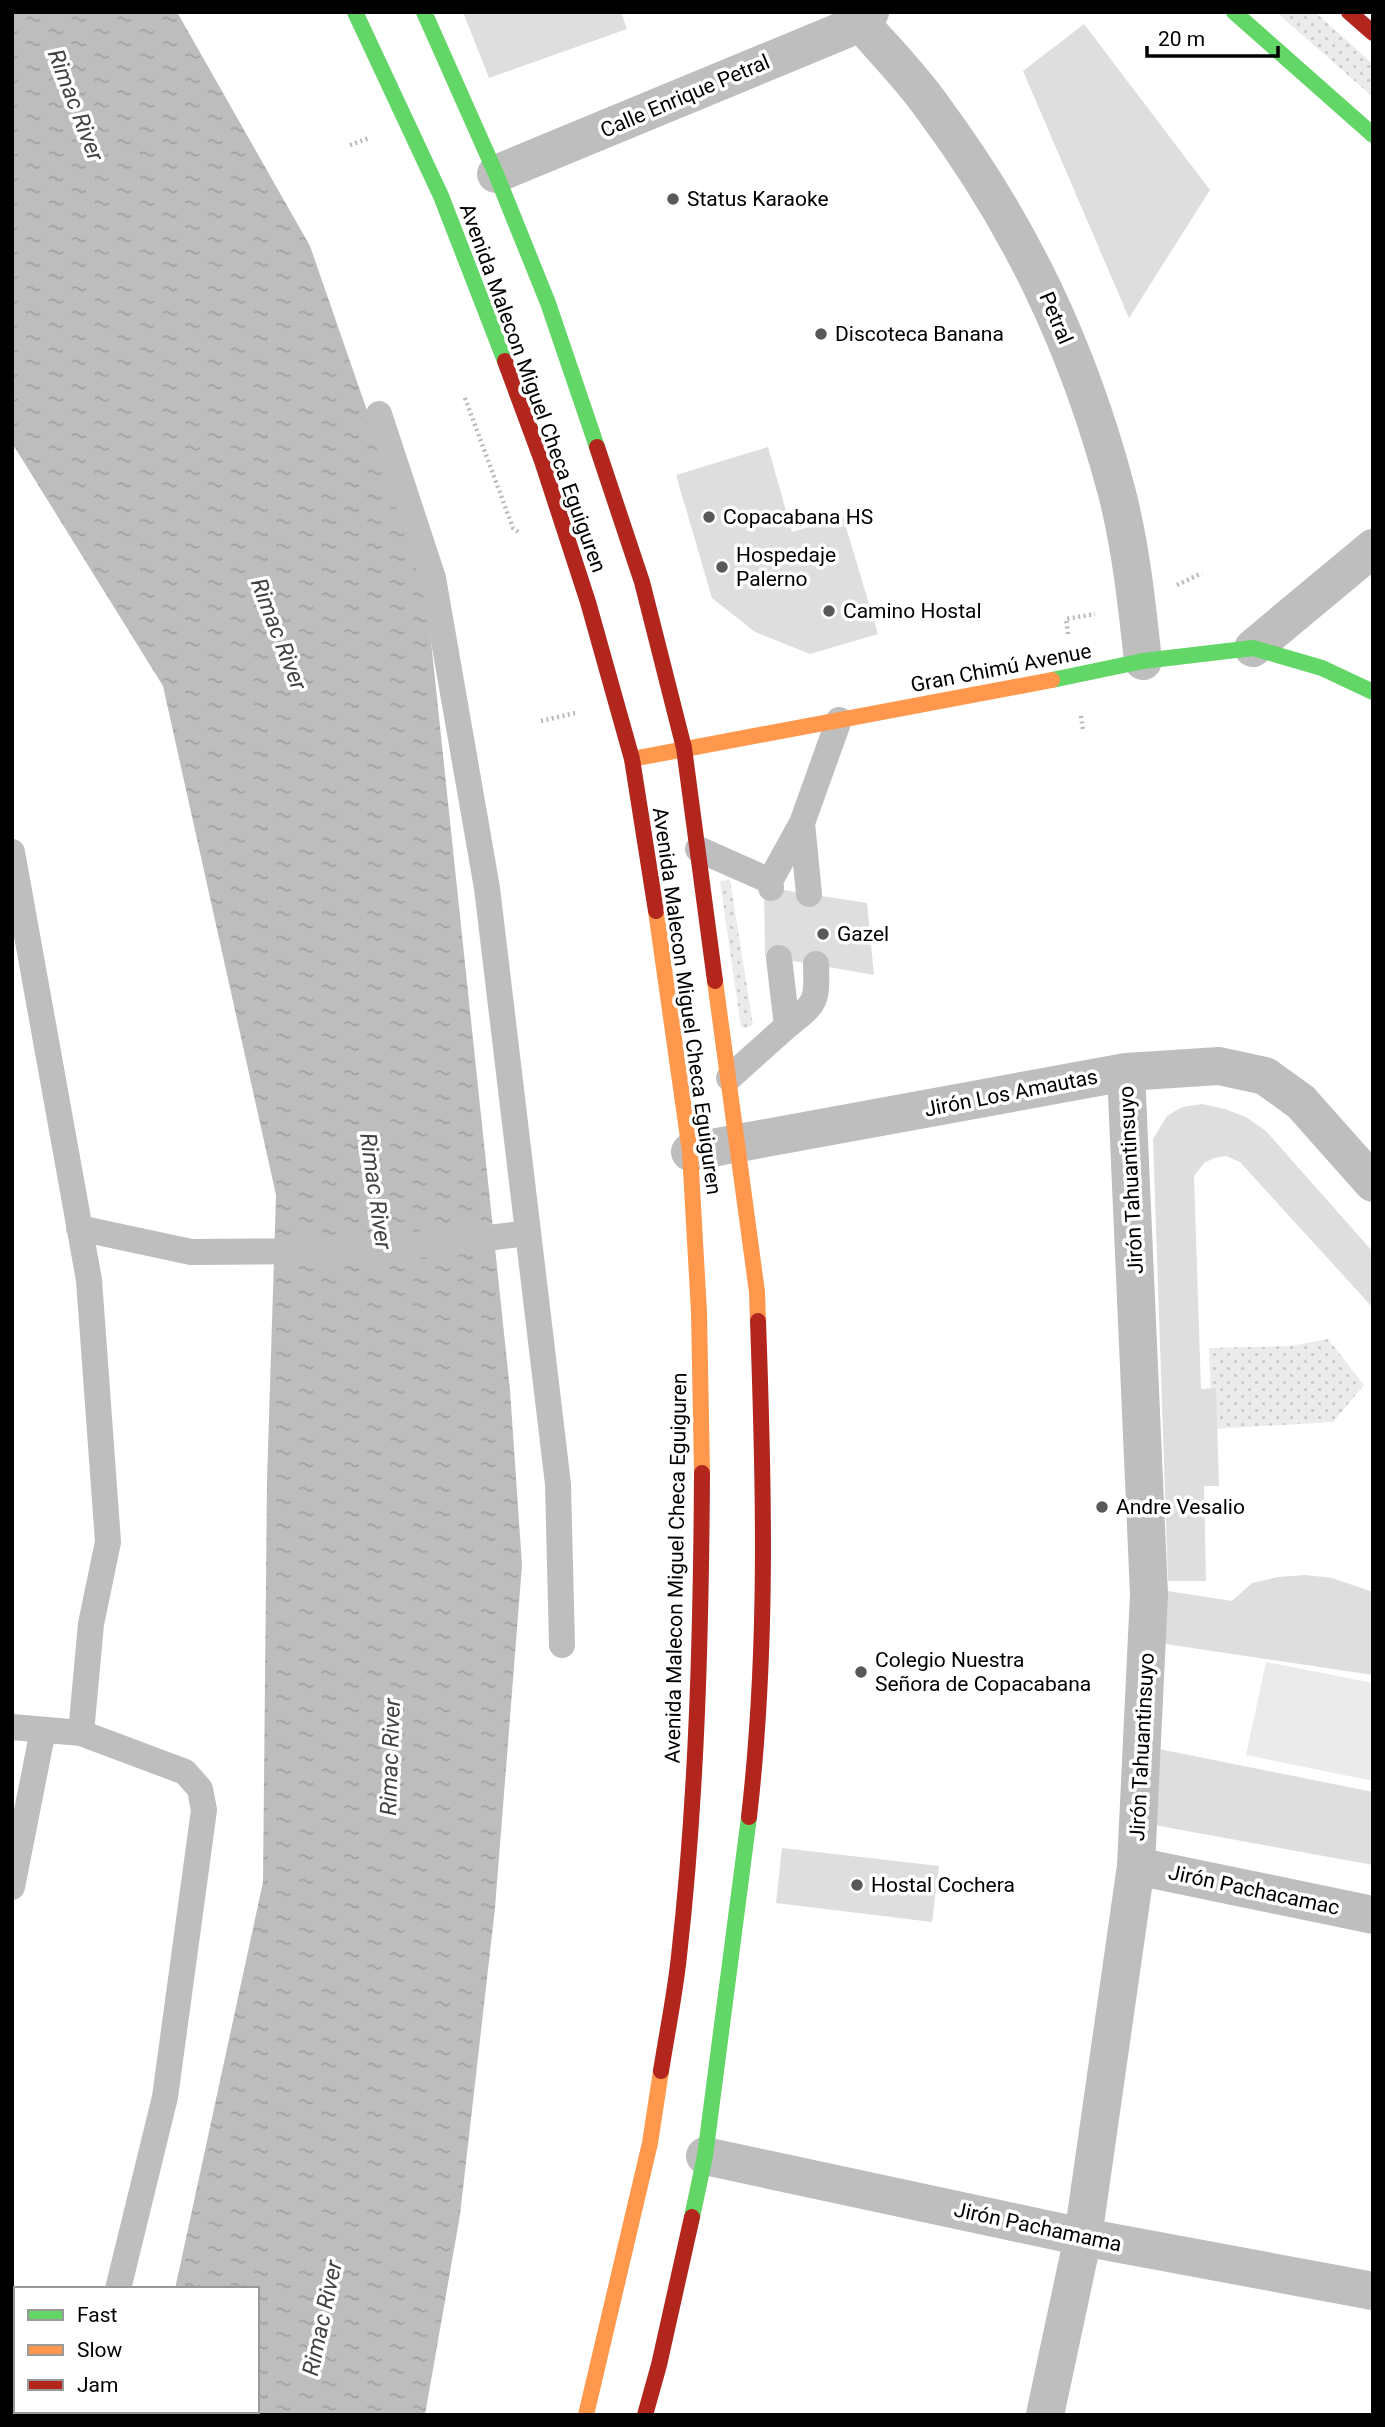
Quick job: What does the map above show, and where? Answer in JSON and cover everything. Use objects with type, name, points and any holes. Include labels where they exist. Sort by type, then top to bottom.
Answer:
[{"type":"main road","name":"Avenida Malecon Miguel Checa Eguiguren","points":[[355,12],[441,196],[495,332],[542,461],[588,602],[632,759],[690,1152],[699,1312],[702,1440],[701,1584],[691,1814],[679,1957],[650,2143],[586,2415]]},
{"type":"main road","points":[[1234,12],[1373,135]]},
{"type":"main road","points":[[1349,12],[1373,33]]},
{"type":"main road","name":"Avenida Malecon Miguel Checa Eguiguren","points":[[425,13],[496,174],[548,303],[642,582],[684,748],[757,1292],[763,1569],[760,1674],[751,1799],[705,2156],[659,2365],[645,2415]]},
{"type":"main road","name":"Gran Chimú Avenue","points":[[632,759],[1143,661],[1253,648],[1322,668],[1373,692]]},
{"type":"street","name":"Calle Enrique Petral","points":[[496,174],[865,18]]},
{"type":"street","name":"Petral","points":[[865,18],[940,117],[994,195],[1046,290],[1087,391],[1118,496],[1137,604],[1143,661]]},
{"type":"street","points":[[1253,648],[1373,548]]},
{"type":"street","name":"Jirón Los Amautas","points":[[690,1152],[1126,1072],[1219,1066],[1265,1076],[1301,1102],[1373,1183]]},
{"type":"street","name":"Jirón Tahuantinsuyo","points":[[1045,2415],[1083,2237],[1136,1866],[1149,1594],[1126,1072]]},
{"type":"street","name":"Jirón Pachacamac","points":[[1136,1866],[1373,1914]]},
{"type":"street","name":"Jirón Pachamama","points":[[705,2156],[1083,2237],[1373,2291]]},
{"type":"lane","points":[[379,414],[435,591],[487,888],[558,1484],[562,1645]]},
{"type":"lane","points":[[698,849],[770,885],[802,822],[839,720]]},
{"type":"lane","points":[[802,822],[809,894]]},
{"type":"lane","points":[[12,852],[89,1280],[108,1542],[91,1624],[81,1733]]},
{"type":"lane","points":[[779,958],[787,1026]]},
{"type":"lane","points":[[729,1079],[811,1006],[816,999],[816,964]]},
{"type":"lane","points":[[79,1228],[191,1252],[325,1251],[456,1242],[528,1233]]},
{"type":"lane","points":[[12,1727],[81,1733],[185,1772],[200,1789],[204,1810],[165,2096],[118,2287]]},
{"type":"lane","points":[[12,1887],[43,1730]]},
{"type":"path","points":[[350,145],[377,135]]},
{"type":"path","points":[[465,398],[513,528],[529,539]]},
{"type":"path","points":[[1168,590],[1202,573]]},
{"type":"path","points":[[1066,619],[1104,612]]},
{"type":"path","points":[[541,721],[575,713]]},
{"type":"shaded area","points":[[1276,12],[1315,12],[1373,64],[1373,97]]},
{"type":"shaded area","points":[[730,880],[753,1025],[746,1028],[741,1027],[720,881]]},
{"type":"shaded area","points":[[1328,1339],[1364,1385],[1333,1422],[1212,1429],[1209,1348],[1291,1346]]},
{"type":"shaded area","points":[[1266,1662],[1373,1683],[1373,1781],[1246,1755]]},
{"type":"water","name":"Rimac River","points":[[12,12],[177,12],[310,246],[424,575],[510,1390],[522,1565],[495,1908],[460,2215],[425,2415],[147,2415],[259,2413],[259,2287],[175,2287],[263,1882],[267,1481],[276,1195],[163,686],[12,443]]},
{"type":"building","points":[[463,12],[621,12],[627,29],[489,78]]},
{"type":"building","points":[[1084,24],[1210,190],[1129,318],[1023,71]]},
{"type":"building","points":[[768,447],[792,532],[843,517],[878,634],[810,654],[755,632],[712,598],[676,475]]},
{"type":"building","points":[[764,887],[867,903],[874,975],[765,956]]},
{"type":"building","points":[[1202,1104],[1246,1117],[1266,1131],[1373,1252],[1373,1308],[1240,1162],[1226,1156],[1204,1163],[1194,1176],[1201,1389],[1216,1388],[1219,1486],[1204,1486],[1206,1581],[1168,1581],[1153,1139],[1167,1116],[1182,1107]]},
{"type":"building","points":[[1306,1575],[1332,1578],[1373,1592],[1373,1675],[1159,1643],[1168,1591],[1232,1601],[1252,1583],[1278,1577]]},
{"type":"building","points":[[1159,1749],[1373,1792],[1373,1865],[1154,1825]]},
{"type":"building","name":"Hostal Cochera","points":[[782,1848],[939,1866],[932,1922],[776,1903]]},
{"type":"traffic: fast","points":[[355,12],[441,196],[505,361]]},
{"type":"traffic: fast","points":[[424,12],[496,174],[548,303],[597,447]]},
{"type":"traffic: fast","points":[[1234,12],[1373,135]]},
{"type":"traffic: fast","points":[[1052,680],[1143,661],[1253,648],[1322,668],[1373,692]]},
{"type":"traffic: fast","points":[[692,2217],[705,2156],[749,1817]]},
{"type":"traffic: slow","points":[[632,759],[1052,680]]},
{"type":"traffic: slow","points":[[656,911],[690,1152],[699,1312],[702,1473]]},
{"type":"traffic: slow","points":[[715,981],[757,1292],[758,1321]]},
{"type":"traffic: slow","points":[[586,2415],[650,2143],[661,2071]]},
{"type":"traffic: jam","points":[[1349,12],[1373,33]]},
{"type":"traffic: jam","points":[[505,361],[542,461],[588,602],[632,759],[656,911]]},
{"type":"traffic: jam","points":[[597,447],[642,582],[684,748],[715,981]]},
{"type":"traffic: jam","points":[[749,1817],[762,1631],[763,1507],[758,1321]]},
{"type":"traffic: jam","points":[[661,2071],[677,1970],[690,1836],[699,1654],[702,1473]]},
{"type":"traffic: jam","points":[[645,2415],[692,2217]]},
{"type":"place","name":"Status Karaoke","points":[[673,199]]},
{"type":"place","name":"Discoteca Banana","points":[[821,334]]},
{"type":"place","name":"Copacabana HS","points":[[709,517]]},
{"type":"place","name":"Hospedaje Palerno","points":[[722,567]]},
{"type":"place","name":"Camino Hostal","points":[[829,611]]},
{"type":"place","name":"Gazel","points":[[823,934]]},
{"type":"place","name":"Andre Vesalio","points":[[1102,1507]]},
{"type":"place","name":"Colegio Nuestra Señora de Copacabana","points":[[861,1672]]},
{"type":"place","name":"Hostal Cochera","points":[[857,1885]]}]
